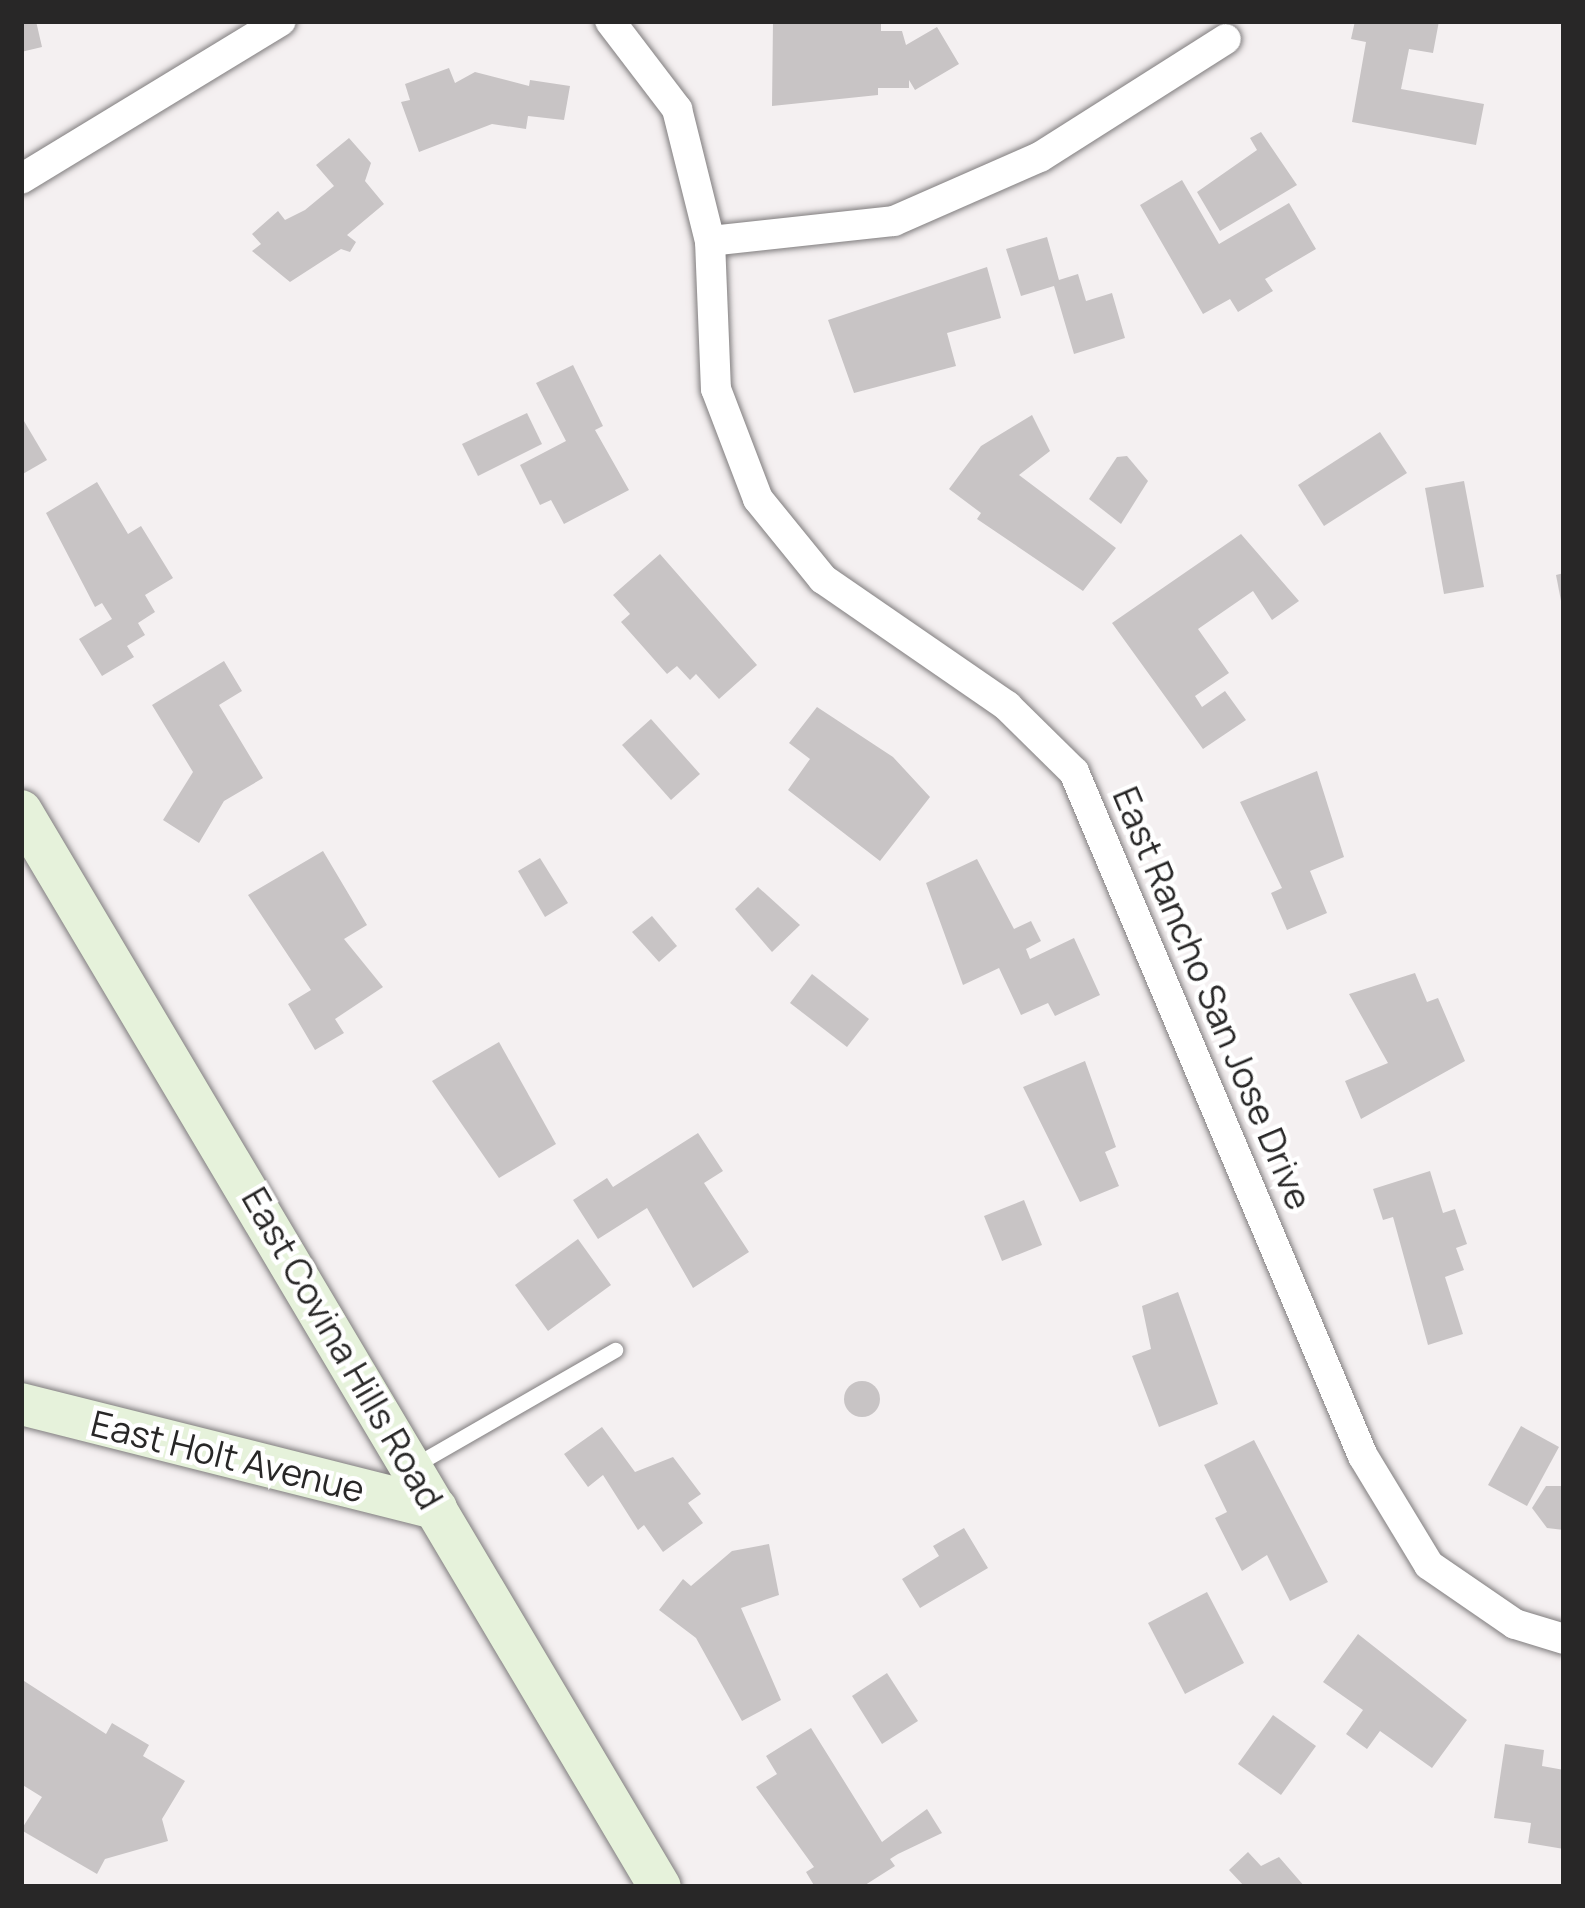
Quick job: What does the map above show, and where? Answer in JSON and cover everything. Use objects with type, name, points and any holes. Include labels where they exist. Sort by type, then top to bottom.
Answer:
[{"type":"street","points":[[21,179],[281,21]]},
{"type":"street","name":"East Rancho San Jose Drive","points":[[610,21],[677,109],[710,241],[716,389],[758,499],[823,579],[1006,706],[1074,772],[1364,1456],[1429,1565],[1515,1624],[1564,1639]]},
{"type":"street","points":[[710,241],[894,221],[1040,157],[1226,39]]},
{"type":"street","name":"East Covina Hills Road","points":[[22,814],[660,1887]]},
{"type":"street","name":"East Holt Avenue","points":[[21,1404],[436,1508]]},
{"type":"lane","points":[[412,1467],[615,1350]]},
{"type":"building","points":[[21,21],[36,21],[42,47],[21,52]]},
{"type":"building","points":[[773,21],[881,21],[881,31],[902,31],[906,45],[937,27],[959,64],[915,90],[909,80],[909,88],[878,88],[878,95],[772,106]]},
{"type":"building","points":[[1355,21],[1439,21],[1433,53],[1409,49],[1401,89],[1484,104],[1476,145],[1352,122],[1366,42],[1351,39]]},
{"type":"building","points":[[449,68],[455,83],[475,72],[529,86],[530,80],[570,86],[564,120],[528,116],[526,129],[492,124],[419,152],[401,102],[410,100],[405,84]]},
{"type":"building","points":[[1261,132],[1297,185],[1220,231],[1197,192],[1257,150],[1250,138]]},
{"type":"building","points":[[349,138],[371,163],[365,181],[384,204],[347,235],[356,242],[350,252],[341,249],[290,282],[252,251],[261,244],[252,234],[278,211],[285,220],[334,186],[316,165]]},
{"type":"building","points":[[1182,180],[1219,244],[1289,203],[1316,249],[1265,279],[1273,291],[1238,312],[1230,299],[1203,314],[1140,205]]},
{"type":"building","points":[[1047,237],[1059,280],[1078,274],[1086,301],[1112,293],[1125,338],[1074,354],[1054,286],[1021,296],[1006,249]]},
{"type":"building","points":[[987,267],[1001,318],[947,333],[956,366],[854,393],[828,320]]},
{"type":"building","points":[[573,365],[603,426],[595,430],[629,490],[564,524],[551,500],[540,505],[520,465],[566,441],[536,383]]},
{"type":"building","points":[[527,413],[542,444],[478,476],[462,444]]},
{"type":"building","points":[[1032,415],[1050,451],[1019,475],[1116,548],[1083,591],[977,519],[981,513],[949,489],[981,446]]},
{"type":"building","points":[[21,416],[47,460],[21,475]]},
{"type":"building","points":[[1380,432],[1407,473],[1324,526],[1298,485]]},
{"type":"building","points":[[1127,456],[1148,481],[1121,524],[1089,499],[1117,457]]},
{"type":"building","points":[[1464,481],[1484,587],[1444,594],[1425,488]]},
{"type":"building","points":[[97,482],[128,534],[141,526],[173,578],[145,595],[155,612],[138,623],[145,635],[127,646],[134,657],[102,676],[79,639],[112,619],[102,603],[95,607],[46,513]]},
{"type":"building","points":[[1241,534],[1299,601],[1272,620],[1253,591],[1198,629],[1229,673],[1195,696],[1202,707],[1225,691],[1246,720],[1203,749],[1112,623]]},
{"type":"building","points":[[660,554],[757,665],[719,699],[696,674],[690,680],[677,666],[667,674],[621,622],[630,614],[613,595]]},
{"type":"building","points":[[1564,573],[1564,605],[1562,606],[1556,575]]},
{"type":"building","points":[[224,661],[242,691],[219,705],[263,778],[224,801],[199,843],[163,820],[193,772],[152,705]]},
{"type":"building","points":[[817,707],[893,757],[930,797],[880,861],[788,790],[810,759],[789,743]]},
{"type":"building","points":[[651,719],[700,774],[671,800],[622,745]]},
{"type":"building","points":[[1317,771],[1344,857],[1310,871],[1327,913],[1287,930],[1271,893],[1282,888],[1240,802]]},
{"type":"building","points":[[323,851],[367,925],[344,939],[383,987],[335,1019],[344,1033],[315,1050],[288,1004],[311,990],[248,895]]},
{"type":"building","points":[[540,858],[568,903],[545,917],[518,871]]},
{"type":"building","points":[[977,859],[1014,929],[1031,921],[1041,941],[1026,949],[1030,959],[1074,938],[1100,995],[1055,1016],[1048,1003],[1021,1015],[999,968],[963,985],[926,883]]},
{"type":"building","points":[[758,887],[800,925],[772,952],[735,909]]},
{"type":"building","points":[[652,916],[677,946],[659,962],[632,932]]},
{"type":"building","points":[[1415,973],[1427,1002],[1438,998],[1465,1061],[1361,1119],[1345,1081],[1388,1063],[1349,994]]},
{"type":"building","points":[[812,974],[869,1019],[847,1047],[790,1003]]},
{"type":"building","points":[[499,1042],[556,1144],[499,1178],[432,1081]]},
{"type":"building","points":[[1085,1061],[1116,1147],[1105,1152],[1119,1186],[1080,1202],[1023,1087]]},
{"type":"building","points":[[698,1133],[723,1171],[704,1183],[749,1252],[693,1288],[647,1208],[598,1239],[573,1200],[607,1178],[613,1187]]},
{"type":"building","points":[[1430,1171],[1443,1213],[1455,1209],[1467,1244],[1456,1248],[1464,1270],[1445,1277],[1463,1334],[1428,1345],[1393,1217],[1383,1220],[1373,1189]]},
{"type":"building","points":[[1024,1200],[1042,1245],[1002,1261],[984,1216]]},
{"type":"building","points":[[578,1239],[611,1285],[548,1331],[515,1285]]},
{"type":"building","points":[[1178,1292],[1218,1404],[1159,1427],[1132,1356],[1151,1349],[1142,1306]]},
{"type":"building","points":[[862,1381],[874,1387],[880,1399],[874,1411],[862,1417],[850,1411],[844,1399],[850,1387]]},
{"type":"building","points":[[1521,1426],[1559,1447],[1527,1506],[1488,1485]]},
{"type":"building","points":[[602,1427],[635,1472],[673,1457],[701,1494],[688,1503],[703,1523],[663,1552],[644,1525],[638,1530],[603,1475],[588,1487],[564,1454]]},
{"type":"building","points":[[1254,1440],[1328,1582],[1290,1601],[1267,1555],[1242,1571],[1215,1518],[1227,1512],[1204,1465]]},
{"type":"building","points":[[1546,1486],[1564,1486],[1564,1530],[1547,1528],[1532,1508]]},
{"type":"building","points":[[964,1528],[988,1568],[920,1608],[902,1579],[939,1556],[933,1546]]},
{"type":"building","points":[[769,1544],[779,1595],[741,1608],[781,1700],[742,1721],[696,1638],[659,1610],[683,1579],[691,1586],[732,1551]]},
{"type":"building","points":[[1207,1592],[1244,1663],[1185,1694],[1148,1623]]},
{"type":"building","points":[[1358,1634],[1467,1720],[1432,1768],[1380,1731],[1367,1749],[1346,1734],[1363,1710],[1323,1682]]},
{"type":"building","points":[[887,1673],[918,1721],[882,1744],[852,1696]]},
{"type":"building","points":[[21,1679],[106,1734],[112,1723],[149,1745],[143,1756],[185,1781],[162,1819],[168,1841],[105,1859],[97,1874],[21,1830],[42,1797],[21,1784]]},
{"type":"building","points":[[1273,1715],[1316,1746],[1281,1795],[1238,1764]]},
{"type":"building","points":[[811,1728],[882,1842],[927,1809],[942,1833],[890,1859],[895,1866],[862,1887],[815,1887],[806,1872],[814,1867],[756,1787],[777,1774],[766,1756]]},
{"type":"building","points":[[1505,1744],[1544,1750],[1542,1766],[1564,1770],[1564,1849],[1528,1843],[1531,1823],[1494,1818]]},
{"type":"building","points":[[1248,1852],[1261,1866],[1279,1857],[1305,1887],[1245,1887],[1229,1870]]}]
